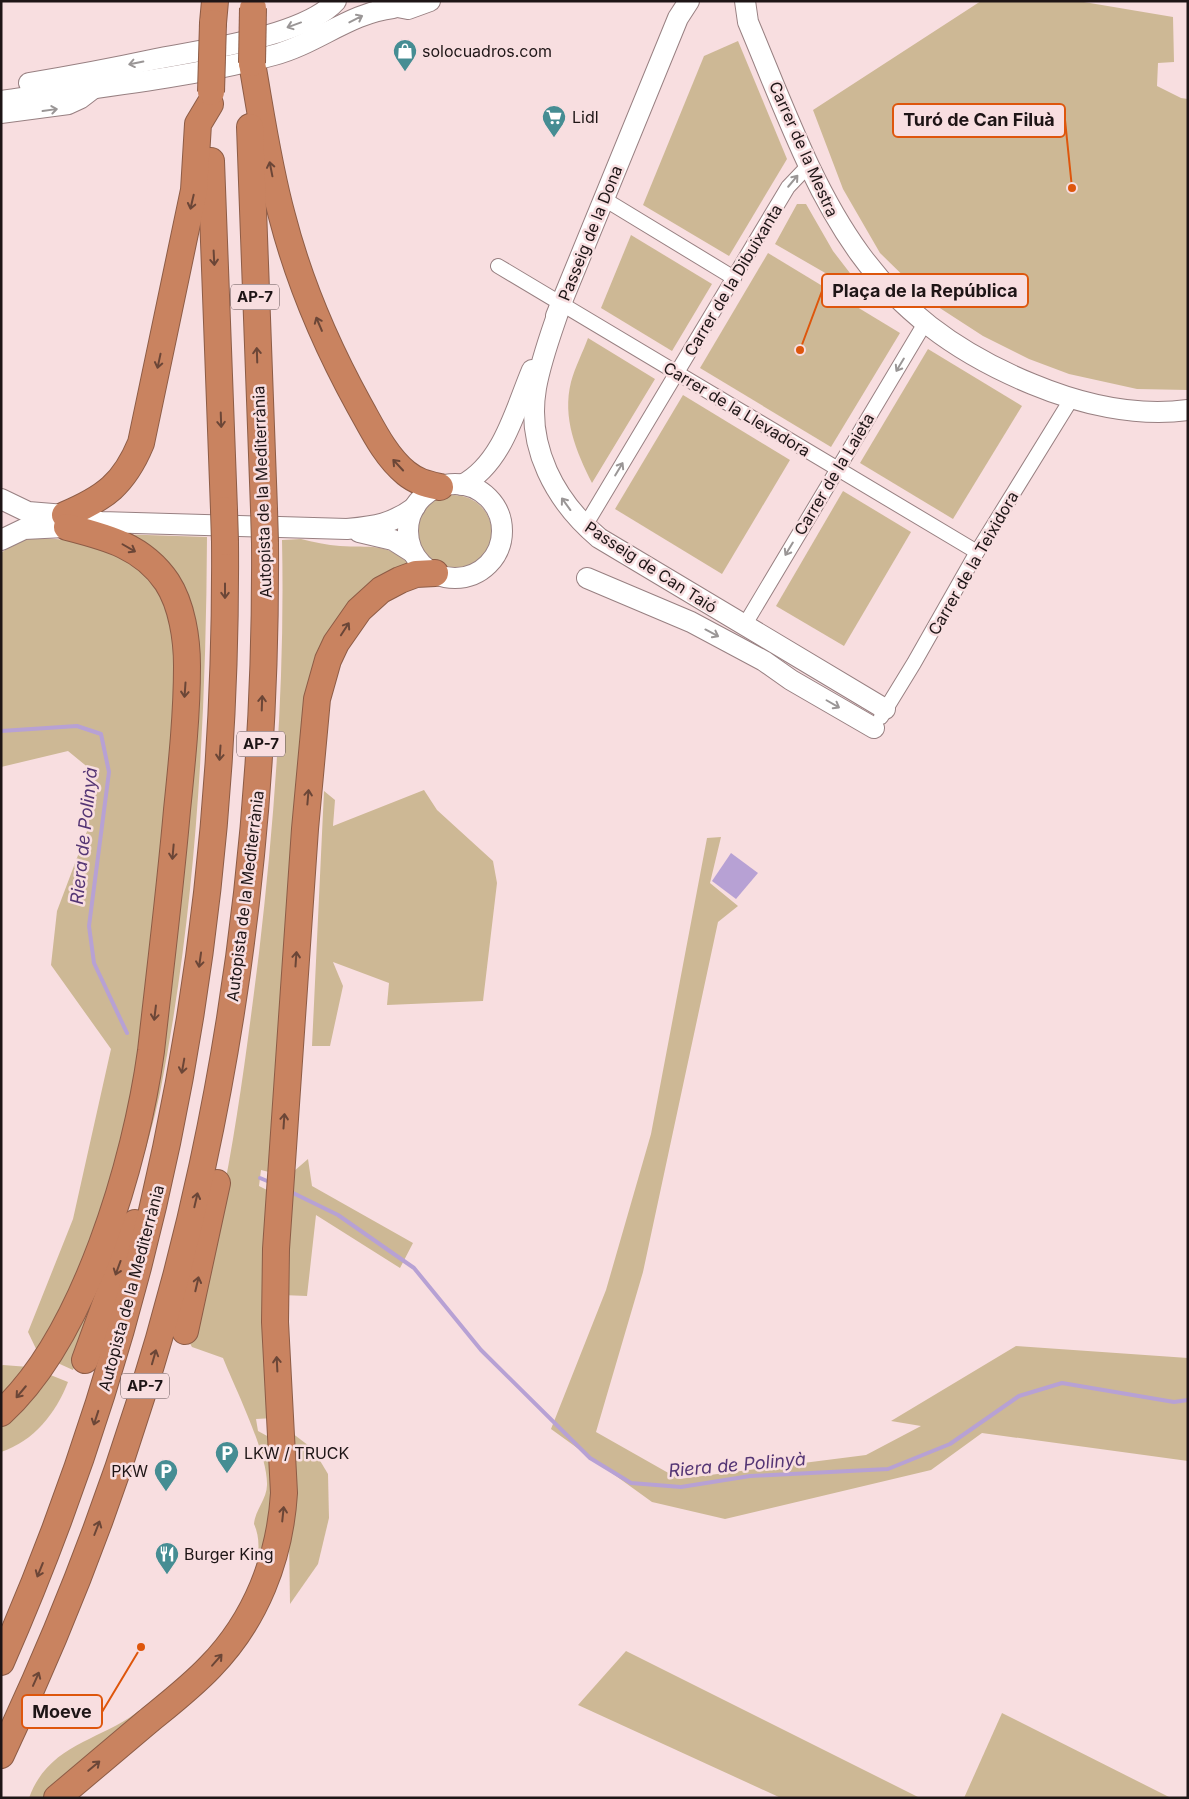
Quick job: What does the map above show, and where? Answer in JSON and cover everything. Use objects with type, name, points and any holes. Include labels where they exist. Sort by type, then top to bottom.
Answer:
[{"type":"highway","name":"Autopista de la Mediterrània","points":[[1,1754],[50,1649],[112,1486],[149,1374],[192,1218],[234,1001],[242,943],[260,765],[265,606],[264,509],[257,354],[253,78],[254,5]]},
{"type":"highway","name":"Autopista de la Mediterrània","points":[[1,1662],[53,1538],[107,1383],[132,1295],[172,1124],[197,978],[212,860],[221,733],[225,542],[210,98],[214,12]]},
{"type":"highway","points":[[253,78],[281,214],[301,278],[322,330],[370,426],[391,457],[415,480],[423,484],[451,486]]},
{"type":"highway","points":[[66,521],[113,489],[130,468],[142,443],[194,190],[198,124],[210,98]]},
{"type":"highway","points":[[1,1413],[43,1363],[79,1295],[107,1228],[130,1154],[146,1087],[181,771],[187,666],[179,609],[173,594],[157,570],[132,548],[66,521]]},
{"type":"highway","points":[[57,1798],[197,1680],[226,1650],[264,1587],[279,1538],[284,1493],[274,1293],[278,1209],[315,718],[322,680],[336,643],[348,624],[369,599],[406,577],[416,574],[434,573]]},
{"type":"highway","points":[[185,1331],[202,1258],[226,1136],[234,1001]]},
{"type":"highway","points":[[85,1360],[172,1124]]},
{"type":"main road","points":[[1,88],[233,44],[302,23],[326,10],[336,1]]},
{"type":"main road","points":[[1,101],[203,71],[277,55],[309,44],[384,4],[408,9],[430,1]]},
{"type":"main road","name":"Carrer de la Mestra","points":[[733,1],[748,22],[808,166],[837,221],[864,262],[895,296],[925,323],[962,349],[999,370],[1072,398],[1134,410],[1188,410]]},
{"type":"main road","name":"Carrer de la Mestra","points":[[745,1],[748,22]]},
{"type":"main road","name":"Passeig de la Dona","points":[[495,507],[492,479],[496,455],[561,304],[684,4]]},
{"type":"main road","name":"Passeig de Can Taió","points":[[561,304],[536,388],[535,422],[539,449],[557,493],[585,526],[599,538],[879,705]]},
{"type":"main road","name":"Passeig de la Dona","points":[[451,486],[484,470],[496,455]]},
{"type":"main road","points":[[2,540],[24,528],[66,521],[347,529],[385,524],[402,516],[416,506],[424,496],[451,486],[484,494],[495,507],[502,526],[501,541],[495,555],[486,567],[473,575],[458,578],[428,570],[412,552],[393,540],[347,529]]},
{"type":"main road","points":[[1,499],[28,512],[66,521]]},
{"type":"main road","points":[[1,499],[8,518],[7,529],[2,540]]},
{"type":"main road","points":[[412,552],[408,528],[416,506]]},
{"type":"main road","name":"Passeig de Can Taió","points":[[874,728],[791,680],[764,661],[691,622],[589,572],[647,588],[718,620],[856,700],[879,705]]},
{"type":"street","points":[[1,116],[69,107],[82,102],[101,86]]},
{"type":"street","name":"Carrer de la Dibuixanta","points":[[585,526],[788,187],[808,166]]},
{"type":"street","points":[[604,199],[734,278]]},
{"type":"street","name":"Carrer de la Llevadora","points":[[498,266],[977,552]]},
{"type":"street","name":"Carrer de la Laieta","points":[[744,626],[925,323]]},
{"type":"street","name":"Carrer de la Teixidora","points":[[874,728],[879,705],[977,552],[1072,398]]},
{"type":"shaded area","points":[[981,1],[1078,1],[1173,17],[1174,62],[1158,63],[1157,86],[1181,98],[1188,99],[1188,390],[1137,389],[1069,374],[1029,359],[983,336],[929,301],[880,253],[843,189],[813,110]]},
{"type":"shaded area","points":[[738,41],[787,159],[729,256],[643,205],[704,56]]},
{"type":"shaded area","points":[[797,204],[806,204],[833,251],[853,277],[857,285],[853,289],[775,244]]},
{"type":"shaded area","points":[[631,235],[712,284],[672,351],[601,308]]},
{"type":"shaded area","points":[[768,253],[900,333],[831,447],[700,368]]},
{"type":"shaded area","points":[[588,338],[655,379],[592,483],[572,434],[568,408],[571,382]]},
{"type":"shaded area","points":[[928,349],[1022,406],[953,519],[860,463]]},
{"type":"shaded area","points":[[683,395],[790,460],[722,574],[615,509]]},
{"type":"shaded area","points":[[843,491],[911,532],[844,646],[776,606]]},
{"type":"shaded area","points":[[454,495],[468,498],[481,506],[489,519],[492,533],[489,547],[481,560],[468,568],[454,571],[440,568],[427,560],[419,547],[416,533],[419,519],[427,506],[440,498]]},
{"type":"shaded area","points":[[116,534],[207,537],[201,746],[197,816],[182,955],[160,1093],[143,1156],[88,1329],[73,1370],[51,1360],[138,1149],[191,634]]},
{"type":"shaded area","points":[[29,538],[47,538],[83,543],[117,554],[133,563],[158,589],[164,600],[172,625],[175,649],[174,709],[169,782],[141,1047],[130,1113],[123,1145],[97,1226],[63,1303],[38,1353],[28,1332],[73,1219],[111,1049],[51,965],[57,911],[89,826],[90,769],[68,751],[1,767],[1,553],[18,541]]},
{"type":"shaded area","points":[[301,539],[335,546],[385,549],[401,557],[409,564],[337,630],[273,1173],[261,1170],[259,1186],[273,1193],[274,1418],[256,1419],[258,1431],[269,1437],[275,1433],[265,1566],[217,1652],[49,1798],[29,1798],[37,1780],[48,1766],[61,1755],[136,1713],[190,1669],[206,1653],[237,1611],[254,1575],[258,1557],[258,1540],[254,1524],[267,1485],[266,1472],[257,1439],[223,1358],[192,1347],[188,1340],[225,1182],[242,1084],[259,953],[270,850],[278,746],[283,592],[282,540]]},
{"type":"shaded area","points":[[424,790],[437,810],[493,861],[497,883],[483,1001],[387,1005],[389,983],[333,962],[343,986],[330,1046],[312,1046],[324,791],[335,800],[333,826]]},
{"type":"shaded area","points":[[721,837],[710,883],[738,906],[718,922],[643,1272],[596,1432],[679,1479],[866,1455],[921,1426],[891,1421],[1016,1346],[1188,1358],[1188,1461],[982,1433],[931,1470],[725,1519],[652,1502],[551,1429],[606,1290],[651,1134],[707,838]]},
{"type":"shaded area","points":[[731,853],[758,873],[736,899],[712,881]]},
{"type":"shaded area","points":[[308,1159],[312,1186],[413,1243],[400,1268],[316,1215],[307,1296],[282,1295],[293,1172]]},
{"type":"shaded area","points":[[1,1366],[29,1367],[1,1397]]},
{"type":"shaded area","points":[[43,1372],[68,1382],[63,1393],[50,1415],[34,1433],[24,1441],[1,1452],[1,1422]]},
{"type":"shaded area","points":[[292,1433],[313,1449],[328,1474],[329,1518],[318,1564],[290,1604],[289,1539]]},
{"type":"shaded area","points":[[626,1651],[920,1798],[781,1798],[578,1705]]},
{"type":"shaded area","points":[[1002,1713],[1171,1798],[964,1798]]},
{"type":"waterway","name":"Riera de Polinyà","points":[[1,731],[77,726],[101,734],[109,772],[89,926],[94,963],[127,1033]]},
{"type":"waterway","name":"Riera de Polinyà","points":[[260,1178],[272,1183]]},
{"type":"waterway","name":"Riera de Polinyà","points":[[289,1191],[338,1215],[414,1268],[481,1350],[590,1458],[631,1483],[681,1487],[750,1476],[888,1469],[950,1444],[1019,1396],[1062,1383],[1174,1402],[1188,1400]]},
{"type":"place","name":"solocuadros.com","points":[[405,72]]},
{"type":"place","name":"Lidl","points":[[554,138]]},
{"type":"place","name":"Turó de Can Filuà","points":[[1072,188]]},
{"type":"place","name":"Plaça de la República","points":[[800,350]]},
{"type":"place","name":"LKW / TRUCK","points":[[227,1474]]},
{"type":"place","name":"PKW","points":[[166,1492]]},
{"type":"place","name":"Burger King","points":[[167,1575]]},
{"type":"place","name":"Moeve","points":[[141,1647]]}]
